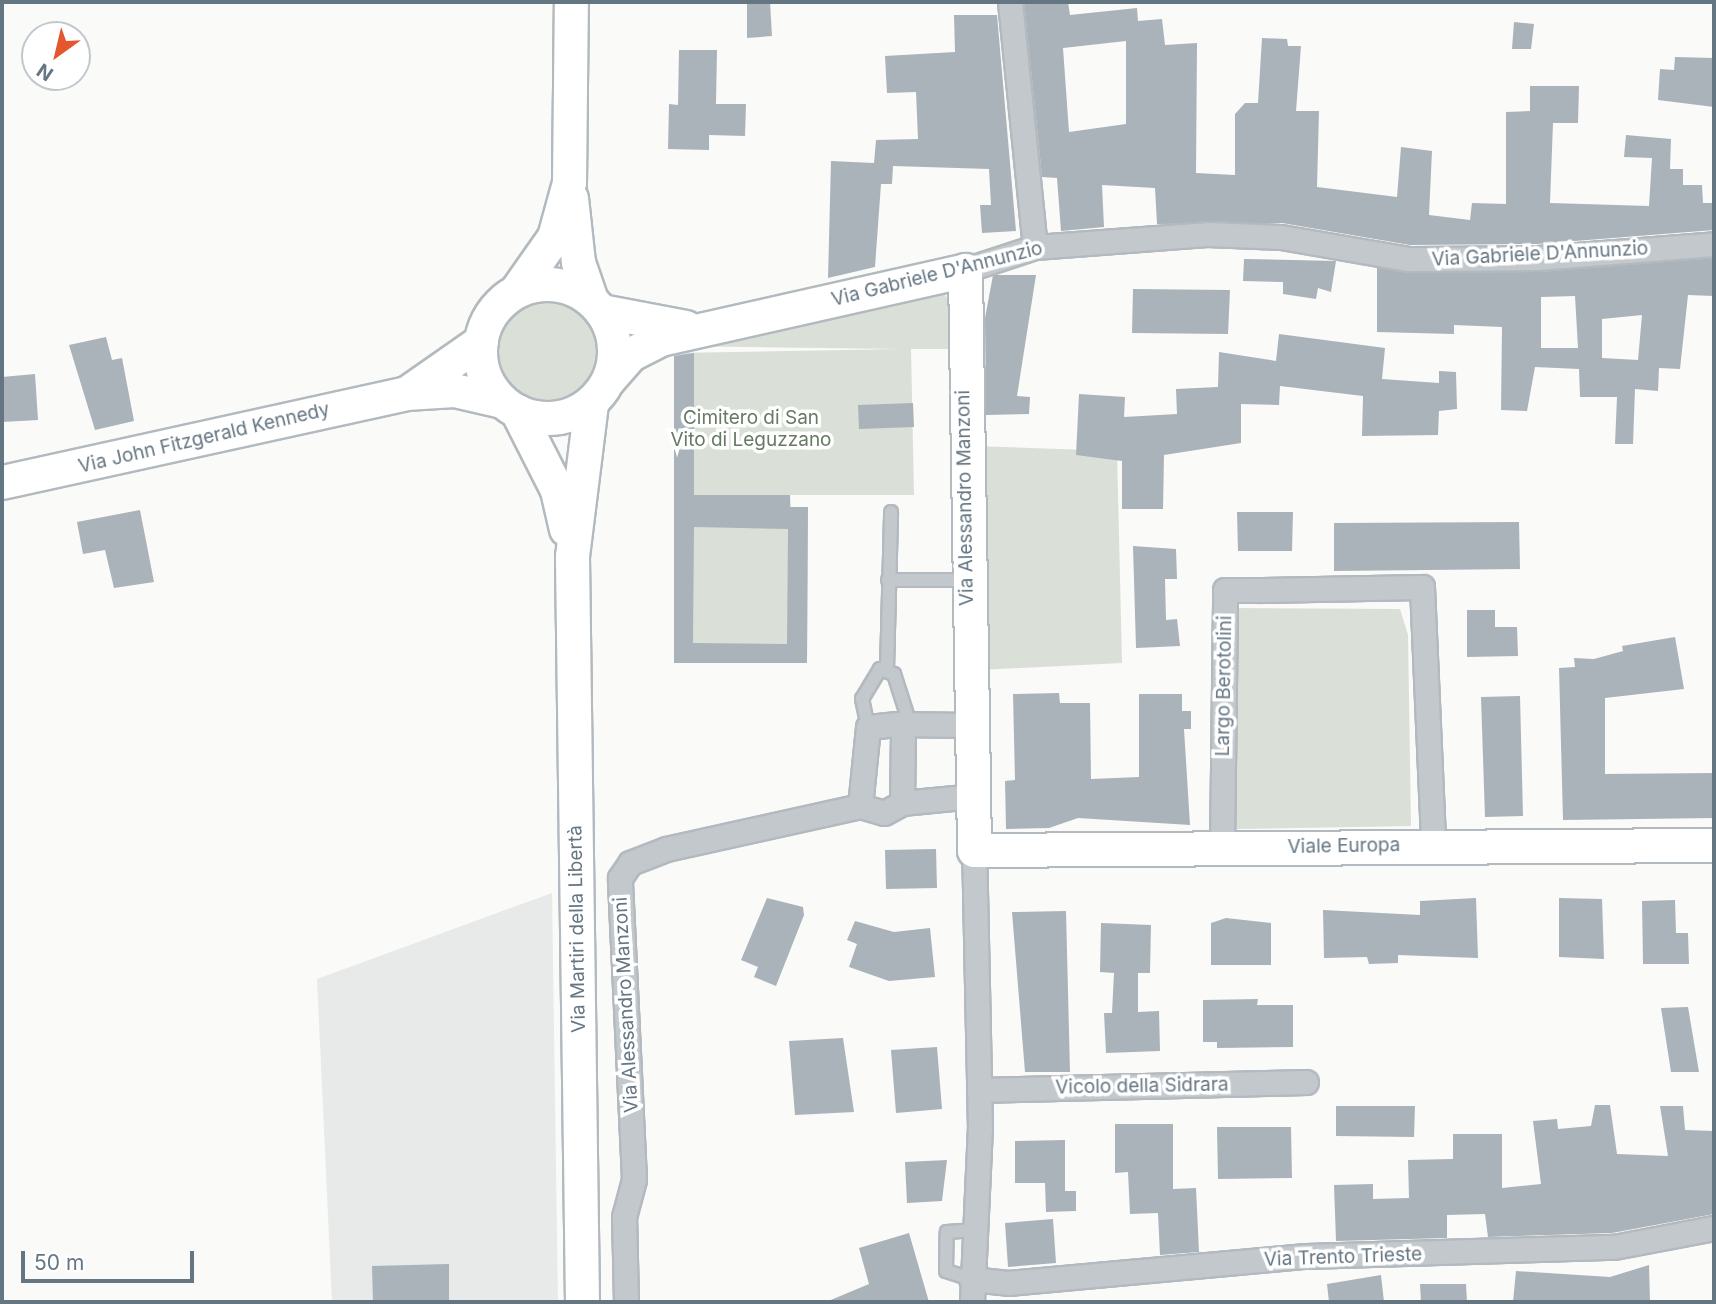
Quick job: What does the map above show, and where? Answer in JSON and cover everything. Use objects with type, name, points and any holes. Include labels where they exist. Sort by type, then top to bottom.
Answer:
[{"type":"main road","points":[[569,182],[554,237],[516,291],[493,312],[481,341],[484,374],[510,406],[555,418],[599,391],[612,333],[596,305],[578,262],[569,182],[571,2]]},
{"type":"main road","name":"Via Gabriele D'Annunzio","points":[[599,391],[645,346],[706,328],[965,270]]},
{"type":"main road","name":"Via Alessandro Manzoni","points":[[965,270],[966,580],[974,850]]},
{"type":"main road","points":[[516,291],[559,285],[596,305]]},
{"type":"main road","name":"Via Gabriele D'Annunzio","points":[[596,305],[706,328]]},
{"type":"main road","name":"Via John Fitzgerald Kennedy","points":[[406,393],[481,341]]},
{"type":"main road","name":"Via John Fitzgerald Kennedy","points":[[2,482],[406,393],[454,390],[510,406]]},
{"type":"main road","name":"Via Martiri della Libertà","points":[[582,1302],[572,556],[599,391]]},
{"type":"main road","name":"Via Martiri della Libertà","points":[[510,406],[558,490],[572,556]]},
{"type":"main road","name":"Viale Europa","points":[[974,850],[1222,849],[1433,844],[1714,845]]},
{"type":"street","points":[[1010,2],[1035,247]]},
{"type":"street","name":"Via Gabriele D'Annunzio","points":[[965,270],[1035,247],[1207,234],[1281,237],[1409,259],[1538,258],[1714,244]]},
{"type":"street","name":"Largo Berotolini","points":[[1222,849],[1225,590],[1422,587],[1433,844]]},
{"type":"street","points":[[860,806],[868,727],[903,724],[970,725]]},
{"type":"street","points":[[902,803],[903,724]]},
{"type":"street","name":"Via Alessandro Manzoni","points":[[626,1302],[624,1217],[634,1179],[620,878],[630,863],[666,849],[860,806],[884,813],[902,803],[973,796]]},
{"type":"street","name":"Via Alessandro Manzoni","points":[[972,1302],[979,1090],[974,850]]},
{"type":"street","name":"Vicolo della Sidrara","points":[[979,1090],[1306,1082]]},
{"type":"street","name":"Via Trento Trieste","points":[[971,1279],[1008,1283],[1306,1256],[1614,1247],[1714,1228]]},
{"type":"lane","points":[[891,512],[887,669],[900,685],[903,724]]},
{"type":"lane","points":[[888,580],[966,580]]},
{"type":"lane","points":[[868,727],[862,699],[867,684],[887,669]]},
{"type":"shaded area","points":[[552,893],[558,1302],[332,1302],[317,979]]},
{"type":"green space","name":"Cimitero di San Vito di Leguzzano","points":[[938,287],[956,308],[956,349],[911,349],[914,495],[790,495],[791,507],[808,507],[807,663],[674,663],[674,353],[900,349],[678,346]]},
{"type":"green space","points":[[547,300],[575,308],[589,322],[597,350],[589,378],[575,392],[547,400],[519,392],[505,378],[497,350],[505,322],[519,308]]},
{"type":"green space","points":[[976,446],[1117,451],[1122,663],[978,670]]},
{"type":"green space","points":[[1231,608],[1400,609],[1408,635],[1411,826],[1236,829]]},
{"type":"building","points":[[747,2],[770,2],[772,36],[747,38]]},
{"type":"building","points":[[1024,2],[1068,2],[1070,15],[1137,8],[1138,21],[1162,19],[1165,45],[1197,43],[1196,173],[1235,175],[1235,114],[1245,103],[1258,103],[1262,38],[1287,39],[1288,46],[1301,46],[1296,111],[1319,111],[1317,187],[1397,197],[1401,147],[1432,151],[1429,215],[1470,220],[1472,203],[1506,204],[1506,112],[1530,111],[1530,86],[1579,86],[1578,123],[1553,123],[1550,203],[1649,206],[1652,158],[1624,157],[1626,135],[1671,139],[1670,169],[1683,169],[1683,185],[1702,185],[1703,203],[1714,203],[1714,230],[1537,244],[1410,245],[1282,223],[1157,224],[1155,188],[1102,185],[1104,227],[1061,231],[1057,178],[1042,177]],"holes":[[[1126,41],[1126,124],[1069,132],[1063,48]]]},
{"type":"building","points":[[954,15],[997,15],[1016,231],[982,233],[980,205],[991,205],[989,169],[893,166],[892,184],[881,184],[875,267],[828,278],[831,161],[874,163],[876,140],[918,139],[916,92],[887,93],[885,56],[955,52]]},
{"type":"building","points":[[1514,22],[1534,24],[1531,49],[1512,49]]},
{"type":"building","points":[[679,50],[717,50],[716,104],[746,104],[745,136],[709,135],[709,150],[668,149],[669,104],[678,105]]},
{"type":"building","points":[[1675,57],[1714,58],[1714,107],[1658,100],[1660,69],[1674,70]]},
{"type":"building","points":[[1714,258],[1714,296],[1688,295],[1680,369],[1659,368],[1658,391],[1635,389],[1633,444],[1615,444],[1617,397],[1580,397],[1579,369],[1535,367],[1527,411],[1501,410],[1502,327],[1454,325],[1454,334],[1377,332],[1377,268],[1538,272]],"holes":[[[1575,296],[1578,348],[1541,348],[1541,297]],[[1642,315],[1638,360],[1602,358],[1602,319]]]},
{"type":"building","points":[[1244,259],[1336,261],[1331,292],[1318,288],[1316,299],[1283,294],[1283,282],[1243,281]]},
{"type":"building","points":[[993,275],[1036,275],[1017,396],[1030,397],[1029,414],[986,415],[985,318]]},
{"type":"building","points":[[1133,289],[1230,290],[1228,334],[1132,333]]},
{"type":"building","points":[[1279,334],[1385,348],[1382,379],[1439,383],[1439,371],[1456,372],[1457,409],[1439,411],[1438,435],[1362,436],[1363,396],[1280,386],[1279,405],[1241,404],[1241,443],[1164,455],[1163,509],[1122,509],[1122,461],[1076,455],[1079,394],[1125,397],[1124,417],[1177,414],[1176,389],[1218,387],[1219,352],[1276,361]]},
{"type":"building","points":[[106,337],[112,360],[122,358],[134,421],[95,430],[69,345]]},
{"type":"building","points":[[694,353],[694,495],[790,495],[790,507],[808,507],[807,663],[674,663],[674,356]],"holes":[[[694,527],[788,529],[787,644],[693,643]]]},
{"type":"building","points":[[35,374],[38,420],[2,422],[2,377]]},
{"type":"building","points":[[913,403],[914,427],[859,429],[858,405]]},
{"type":"building","points":[[140,510],[154,582],[114,588],[105,550],[83,554],[77,522]]},
{"type":"building","points":[[1237,512],[1293,512],[1292,551],[1238,551]]},
{"type":"building","points":[[1519,522],[1520,569],[1334,571],[1334,523]]},
{"type":"building","points":[[1133,546],[1176,549],[1177,579],[1165,579],[1166,620],[1177,619],[1180,646],[1136,648]]},
{"type":"building","points":[[1467,610],[1495,610],[1495,627],[1517,627],[1518,656],[1467,657]]},
{"type":"building","points":[[1675,637],[1684,689],[1605,698],[1605,774],[1714,773],[1714,818],[1563,820],[1559,668],[1575,667],[1574,658],[1594,659],[1623,651],[1622,646]]},
{"type":"building","points":[[1059,693],[1060,703],[1090,703],[1091,779],[1139,777],[1139,694],[1182,694],[1182,711],[1191,711],[1191,729],[1184,729],[1190,825],[1078,818],[1049,828],[1006,829],[1005,781],[1015,780],[1013,694]]},
{"type":"building","points":[[1520,696],[1523,816],[1485,817],[1481,697]]},
{"type":"building","points":[[936,849],[937,888],[886,889],[885,850]]},
{"type":"building","points":[[767,898],[803,907],[804,915],[776,986],[754,977],[758,967],[741,960]]},
{"type":"building","points":[[1476,898],[1478,958],[1398,955],[1398,963],[1369,964],[1367,957],[1324,958],[1323,910],[1420,915],[1420,901]]},
{"type":"building","points":[[1559,898],[1602,899],[1604,959],[1559,957]]},
{"type":"building","points":[[1675,900],[1676,933],[1688,933],[1689,964],[1643,964],[1642,901]]},
{"type":"building","points":[[1066,911],[1070,1072],[1025,1072],[1012,912]]},
{"type":"building","points":[[1226,918],[1271,923],[1271,965],[1211,965],[1211,923]]},
{"type":"building","points":[[855,921],[894,932],[930,928],[935,977],[889,981],[849,967],[857,944],[847,940]]},
{"type":"building","points":[[1101,923],[1151,925],[1150,973],[1138,973],[1138,1012],[1159,1011],[1160,1051],[1106,1053],[1104,1013],[1112,1013],[1114,973],[1100,972]]},
{"type":"building","points":[[1258,999],[1257,1005],[1293,1005],[1293,1047],[1217,1048],[1217,1042],[1203,1042],[1203,1000]]},
{"type":"building","points":[[1688,1007],[1699,1072],[1671,1072],[1661,1008]]},
{"type":"building","points":[[843,1038],[854,1112],[795,1115],[789,1041]]},
{"type":"building","points":[[937,1047],[942,1109],[896,1113],[891,1050]]},
{"type":"building","points":[[1595,1105],[1610,1105],[1617,1154],[1668,1156],[1660,1106],[1683,1106],[1685,1130],[1714,1131],[1714,1214],[1612,1233],[1488,1237],[1485,1214],[1447,1215],[1447,1238],[1336,1241],[1334,1185],[1373,1184],[1373,1199],[1409,1198],[1408,1160],[1453,1159],[1453,1134],[1502,1134],[1502,1188],[1541,1184],[1533,1121],[1557,1119],[1558,1129],[1591,1126]]},
{"type":"building","points":[[1336,1106],[1415,1106],[1414,1137],[1336,1136]]},
{"type":"building","points":[[1115,1124],[1173,1124],[1173,1189],[1196,1188],[1199,1252],[1160,1255],[1158,1213],[1130,1214],[1128,1172],[1115,1173]]},
{"type":"building","points":[[1217,1127],[1291,1127],[1292,1178],[1218,1179]]},
{"type":"building","points":[[1065,1140],[1065,1191],[1076,1191],[1076,1211],[1046,1212],[1045,1183],[1015,1183],[1015,1141]]},
{"type":"building","points":[[947,1160],[942,1201],[907,1203],[905,1162]]},
{"type":"building","points":[[1053,1219],[1056,1263],[1008,1267],[1005,1223]]},
{"type":"building","points":[[909,1233],[929,1302],[826,1302],[869,1284],[859,1248]]},
{"type":"building","points":[[449,1264],[449,1302],[373,1302],[372,1266]]},
{"type":"building","points":[[1649,1265],[1650,1302],[1513,1302],[1516,1271],[1610,1277]]},
{"type":"building","points":[[1381,1275],[1384,1302],[1329,1302],[1327,1284]]},
{"type":"building","points":[[1420,1284],[1466,1284],[1467,1302],[1421,1302]]}]
